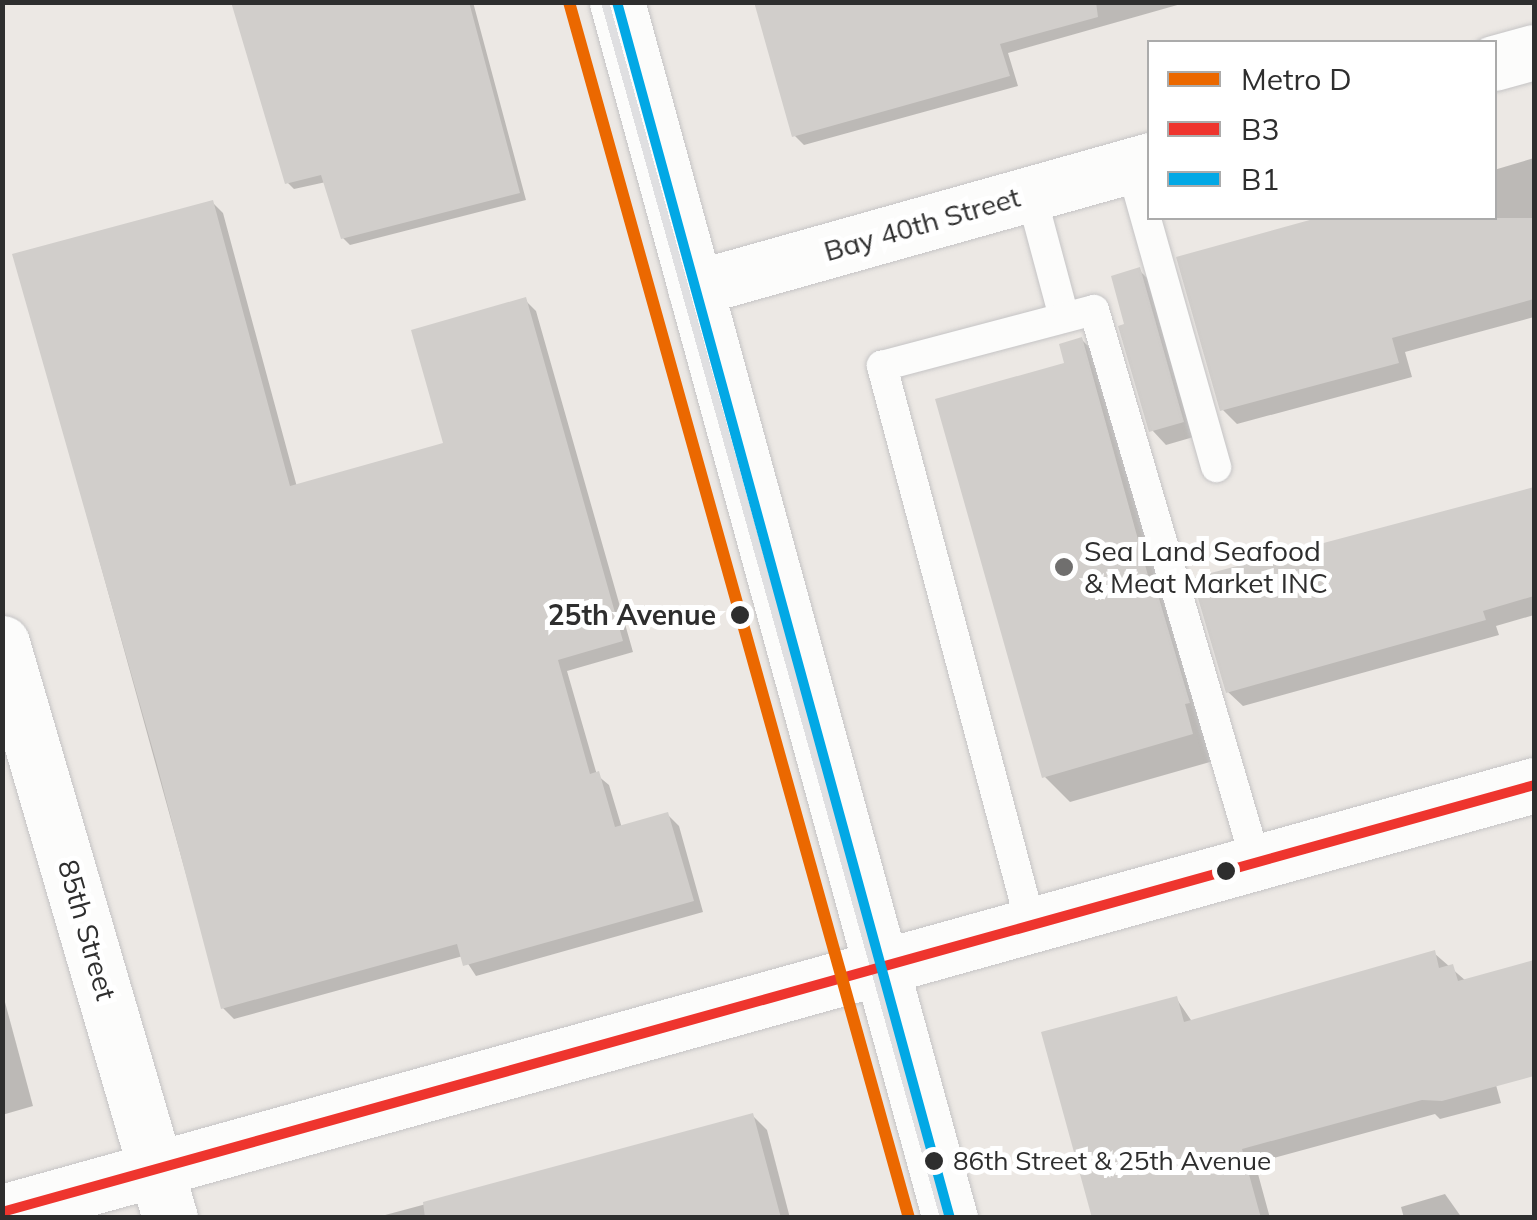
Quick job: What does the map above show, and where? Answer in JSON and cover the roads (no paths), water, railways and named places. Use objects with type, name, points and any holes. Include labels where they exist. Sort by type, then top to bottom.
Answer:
[{"type":"street","points":[[618,2],[950,1218]]},
{"type":"street","points":[[1497,62],[1534,52]]},
{"type":"street","name":"Bay 40th Street","points":[[695,288],[1140,163]]},
{"type":"street","name":"85th Street","points":[[2,643],[163,1193]]},
{"type":"street","points":[[2,1212],[163,1193],[879,968],[1534,785]]},
{"type":"lane","points":[[1140,163],[1147,191]]},
{"type":"lane","points":[[1031,194],[1064,318]]},
{"type":"lane","points":[[1154,220],[1216,466]]},
{"type":"lane","points":[[1031,925],[882,366],[1094,310],[1256,862]]},
{"type":"railway","points":[[605,2],[944,1218]]},
{"type":"metro line","name":"D","points":[[569,2],[909,1218]]},
{"type":"place","name":"Sea Land Seafood & Meat Market INC","points":[[1064,567]]},
{"type":"place","name":"25th Avenue","points":[[740,615]]},
{"type":"place","name":"86th Street & 25th Avenue","points":[[934,1161]]}]
